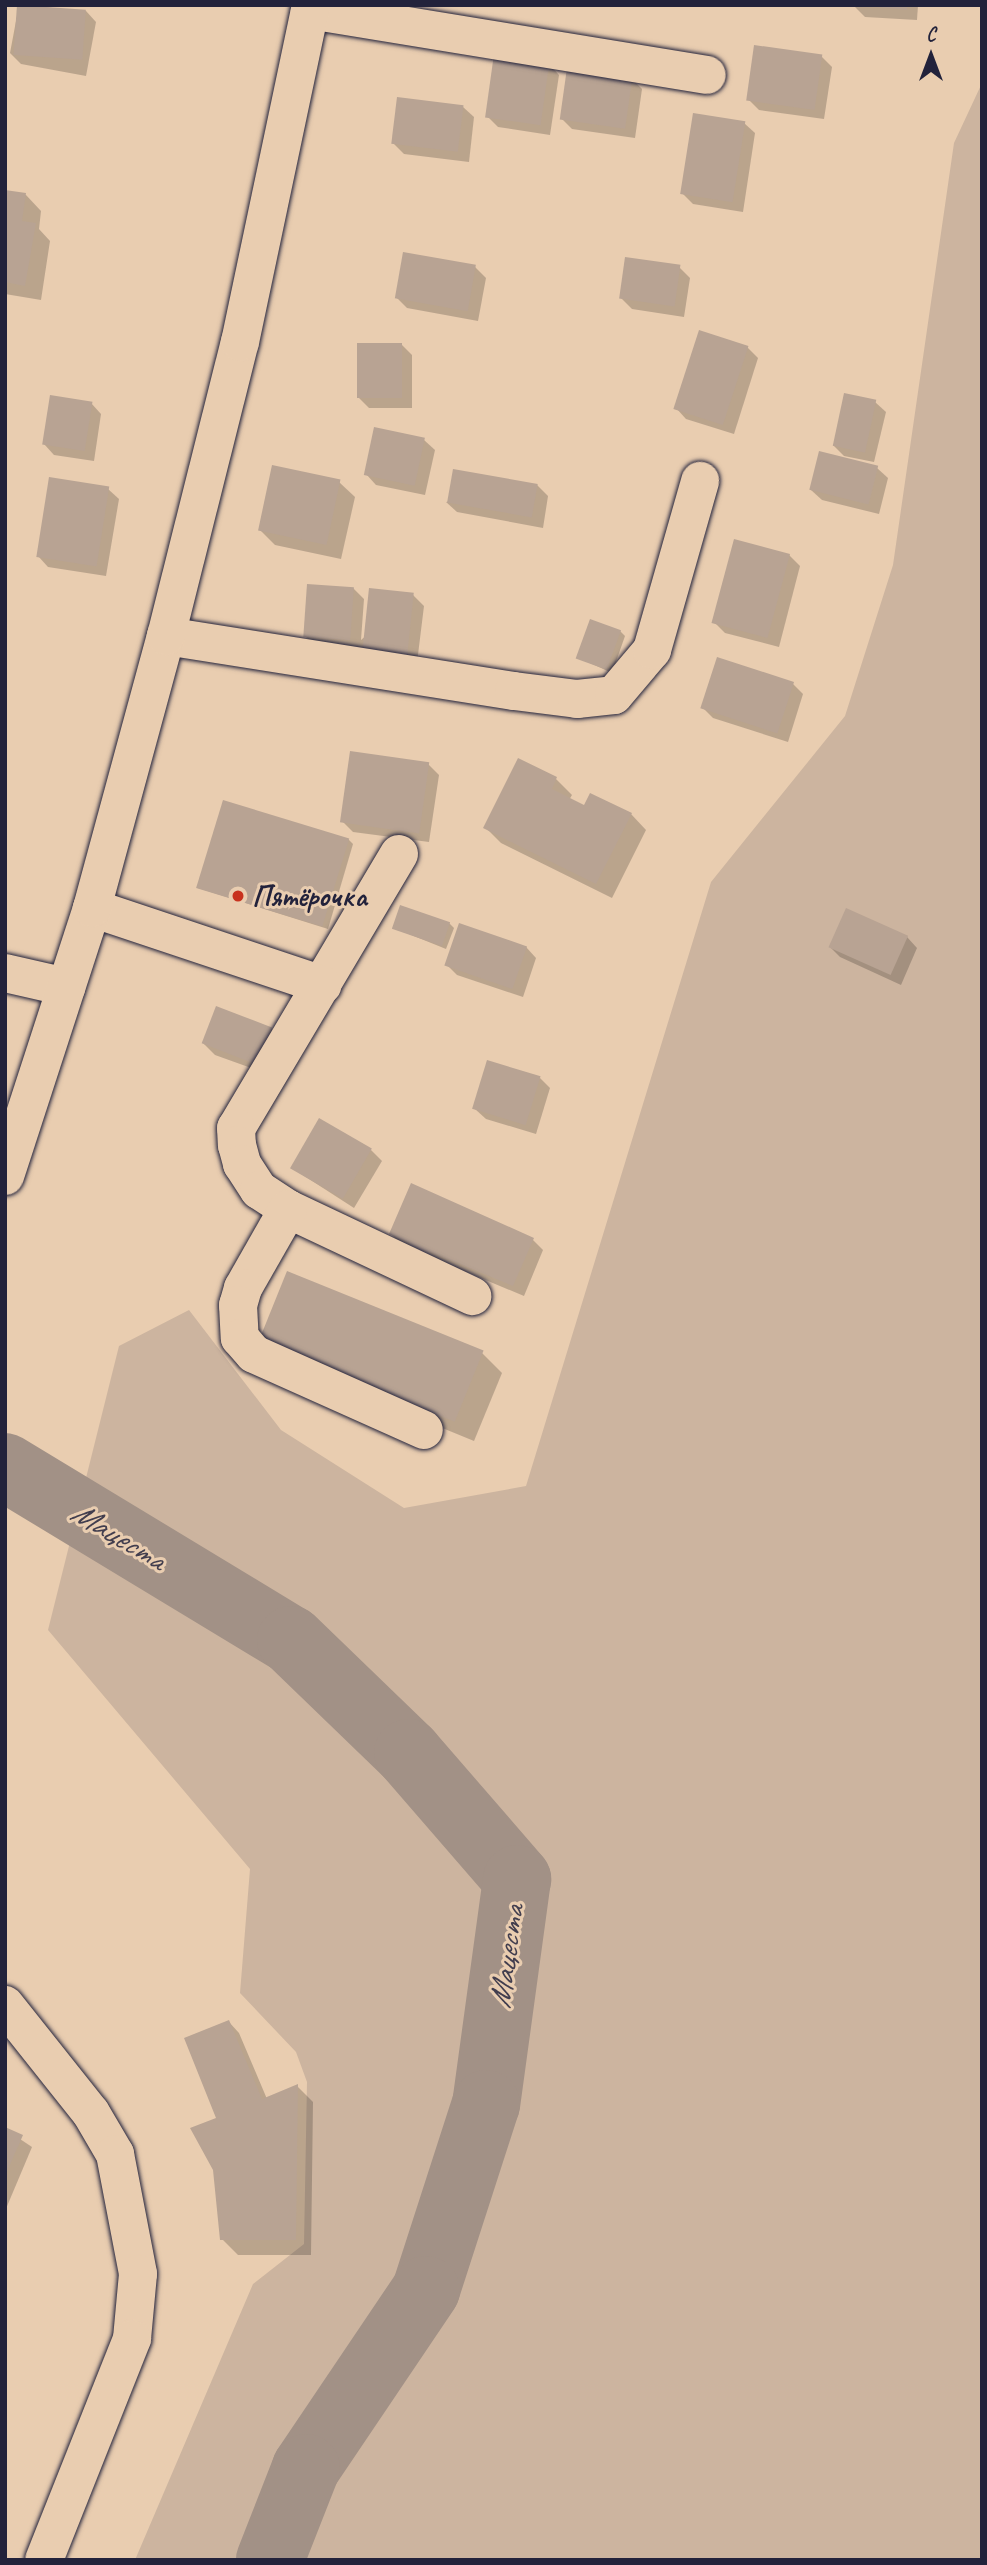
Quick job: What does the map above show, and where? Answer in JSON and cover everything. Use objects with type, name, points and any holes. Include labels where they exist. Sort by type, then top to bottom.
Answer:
[{"type":"street","points":[[8,1170],[92,908],[166,636],[240,342],[311,7],[707,75]]},
{"type":"street","points":[[166,636],[526,693],[577,699],[614,695],[652,650],[700,481]]},
{"type":"street","points":[[399,854],[236,1128],[242,1164],[253,1181],[288,1209],[472,1296]]},
{"type":"street","points":[[92,908],[322,985]]},
{"type":"street","points":[[5,972],[66,986]]},
{"type":"street","points":[[288,1209],[243,1288],[238,1305],[240,1338],[254,1354],[424,1430]]},
{"type":"street","points":[[7,2009],[91,2113],[115,2154],[138,2274],[132,2339],[44,2560]]},
{"type":"shaded area","points":[[982,83],[982,2560],[135,2560],[253,2284],[304,2244],[307,2082],[296,2052],[240,1993],[250,1869],[48,1630],[119,1346],[189,1310],[281,1430],[404,1508],[526,1486],[711,882],[845,716],[893,565],[954,143]]},
{"type":"building","points":[[17,5],[86,10],[82,60],[14,55]]},
{"type":"building","points":[[856,5],[907,5],[907,10]]},
{"type":"building","points":[[754,45],[822,55],[815,110],[746,100]]},
{"type":"building","points":[[494,54],[549,62],[541,125],[485,117]]},
{"type":"building","points":[[567,68],[632,77],[625,129],[560,119]]},
{"type":"building","points":[[397,97],[464,105],[458,152],[391,144]]},
{"type":"building","points":[[693,113],[745,121],[733,202],[680,194]]},
{"type":"building","points":[[5,190],[26,193],[22,221],[36,223],[25,286],[5,282]]},
{"type":"building","points":[[403,252],[476,265],[468,311],[395,298]]},
{"type":"building","points":[[625,257],[680,265],[675,306],[619,299]]},
{"type":"building","points":[[699,330],[748,346],[723,425],[673,409]]},
{"type":"building","points":[[357,343],[402,343],[402,398],[357,398]]},
{"type":"building","points":[[844,393],[876,400],[865,453],[833,446]]},
{"type":"building","points":[[50,395],[92,402],[85,451],[42,444]]},
{"type":"building","points":[[374,427],[425,438],[415,486],[364,475]]},
{"type":"building","points":[[819,451],[878,466],[869,505],[809,490]]},
{"type":"building","points":[[272,465],[340,480],[327,545],[258,531]]},
{"type":"building","points":[[453,469],[538,484],[532,517],[447,502]]},
{"type":"building","points":[[49,477],[109,487],[97,567],[36,557]]},
{"type":"building","points":[[734,539],[790,554],[768,638],[711,623]]},
{"type":"building","points":[[307,584],[354,587],[350,640],[303,637]]},
{"type":"building","points":[[369,588],[414,593],[407,659],[362,655]]},
{"type":"building","points":[[590,619],[621,630],[607,670],[576,658]]},
{"type":"building","points":[[717,657],[794,682],[777,733],[700,708]]},
{"type":"building","points":[[350,751],[429,762],[419,833],[340,822]]},
{"type":"building","points":[[518,758],[557,777],[552,789],[584,805],[590,793],[632,813],[596,884],[483,828]]},
{"type":"building","points":[[223,800],[349,839],[322,927],[196,888]]},
{"type":"building","points":[[400,905],[450,922],[442,946],[392,929]]},
{"type":"building","points":[[846,908],[908,936],[891,975],[829,947]]},
{"type":"building","points":[[459,923],[527,946],[512,989],[444,966]]},
{"type":"building","points":[[216,1006],[272,1028],[258,1065],[202,1043]]},
{"type":"building","points":[[487,1060],[541,1076],[526,1125],[472,1109]]},
{"type":"building","points":[[319,1118],[372,1148],[343,1199],[290,1168]]},
{"type":"building","points":[[411,1183],[534,1238],[513,1286],[431,1252],[426,1262],[405,1253],[410,1243],[389,1234]]},
{"type":"building","points":[[287,1271],[484,1350],[455,1422],[258,1342]]},
{"type":"building","points":[[229,2020],[262,2099],[298,2084],[296,2240],[220,2240],[213,2170],[190,2128],[216,2118],[184,2038]]},
{"type":"building","points":[[5,2127],[23,2135],[5,2176]]},
{"type":"waterway","name":"Мацеста","points":[[5,1467],[291,1640],[408,1753],[517,1879],[486,2104],[426,2290],[306,2468],[270,2560]]},
{"type":"place","name":"Пятёрочка","points":[[238,896]]}]
